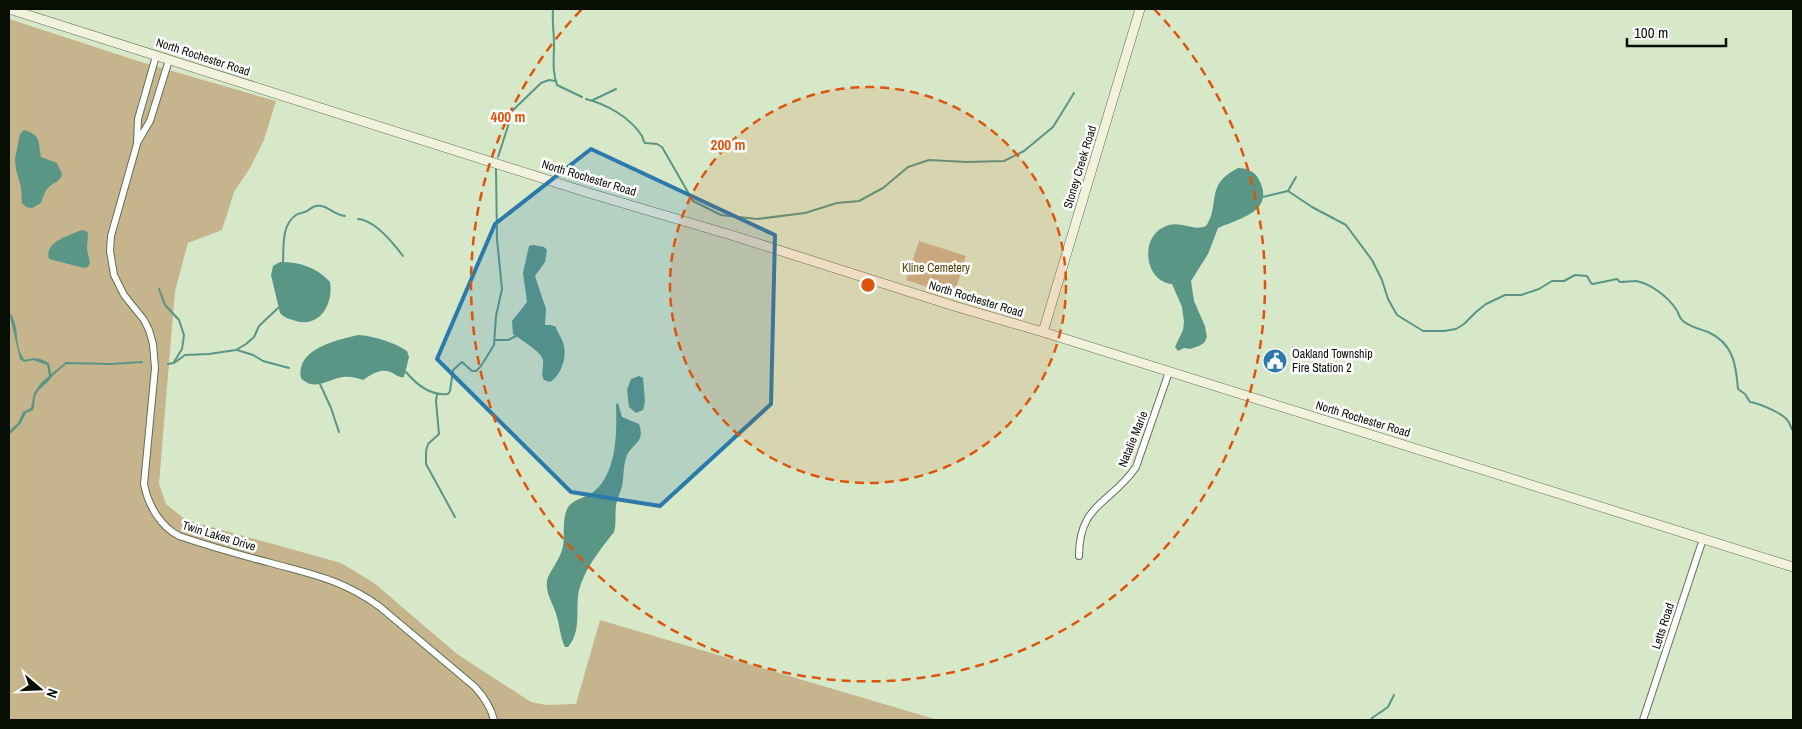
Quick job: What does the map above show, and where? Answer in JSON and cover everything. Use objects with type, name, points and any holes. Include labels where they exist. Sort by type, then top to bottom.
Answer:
[{"type":"main road","name":"North Rochester Road","points":[[11,9],[590,193],[1043,332],[1793,567]]},
{"type":"main road","name":"Stoney Creek Road","points":[[1043,332],[1140,9]]},
{"type":"street","name":"Twin Lakes Drive","points":[[156,56],[138,119],[137,144],[111,236],[110,251],[118,286],[144,320],[152,339],[155,368],[144,484],[147,498],[152,508],[164,525],[179,536],[319,576],[347,586],[357,592],[380,607],[475,687],[487,703],[494,720]]},
{"type":"street","name":"Twin Lakes Drive","points":[[137,144],[150,121],[169,60]]},
{"type":"street","name":"Natalie Marie","points":[[1079,556],[1079,540],[1086,521],[1094,508],[1127,480],[1136,467],[1170,372]]},
{"type":"street","name":"Letts Road","points":[[1643,720],[1703,539]]},
{"type":"highlighted area","points":[[591,149],[775,235],[771,404],[660,506],[571,492],[437,359],[495,224]]},
{"type":"green space","points":[[9,19],[141,62],[276,101],[264,140],[250,168],[234,192],[222,230],[188,243],[175,291],[159,484],[166,504],[186,520],[341,563],[374,583],[457,654],[531,702],[546,705],[576,704],[600,620],[938,720],[9,720]]},
{"type":"green space","name":"Kline Cemetery","points":[[919,241],[966,256],[954,295],[906,280]]},
{"type":"water","points":[[24,130],[34,134],[38,140],[41,157],[57,163],[62,174],[60,179],[47,190],[41,203],[32,208],[26,207],[22,203],[21,187],[16,170],[15,159],[20,134]]},
{"type":"water","points":[[1238,168],[1250,170],[1254,173],[1263,189],[1263,198],[1253,212],[1218,228],[1208,254],[1191,281],[1194,301],[1205,326],[1207,337],[1204,343],[1199,346],[1190,349],[1184,348],[1178,351],[1175,347],[1183,330],[1184,322],[1182,307],[1172,284],[1156,276],[1151,268],[1148,259],[1148,249],[1156,233],[1164,227],[1175,224],[1196,228],[1206,226],[1213,210],[1217,188],[1227,174]]},
{"type":"water","points":[[81,230],[88,233],[87,249],[90,263],[88,267],[84,268],[49,259],[48,253],[54,243]]},
{"type":"water","points":[[529,246],[544,247],[547,250],[545,262],[535,276],[546,309],[545,325],[556,327],[564,349],[561,368],[550,382],[544,380],[542,373],[543,360],[535,349],[513,334],[512,321],[527,302],[523,273]]},
{"type":"water","points":[[280,262],[307,266],[330,282],[330,299],[323,313],[317,318],[302,322],[283,316],[280,313],[271,275],[273,266]]},
{"type":"water","points":[[9,312],[15,323],[21,355],[25,360],[37,358],[49,363],[52,377],[36,394],[33,410],[26,413],[21,423],[9,435],[9,431],[18,423],[23,412],[31,408],[34,393],[49,376],[47,365],[33,360],[24,362],[20,359]]},
{"type":"water","points":[[358,335],[383,340],[407,351],[409,357],[404,377],[383,371],[363,380],[343,377],[321,384],[311,384],[301,378],[301,368],[305,359],[312,353],[330,343]]},
{"type":"water","points":[[639,376],[643,378],[645,402],[643,410],[636,413],[629,407],[627,390],[631,379]]},
{"type":"water","points":[[618,403],[622,417],[639,424],[641,436],[628,453],[625,461],[622,486],[616,505],[614,532],[585,574],[579,590],[577,627],[572,641],[568,647],[565,647],[556,612],[548,592],[548,577],[562,550],[567,509],[571,503],[592,493],[600,485],[611,465],[614,453],[616,404]]},
{"type":"waterway","points":[[553,9],[555,80],[557,85],[582,97]]},
{"type":"waterway","points":[[498,157],[508,126],[509,114],[541,83],[549,80],[556,81]]},
{"type":"waterway","points":[[593,100],[616,89]]},
{"type":"waterway","points":[[586,99],[602,104],[624,117],[637,129],[645,143],[657,144],[662,147],[693,201],[721,215],[757,219],[805,213],[837,203],[859,201],[883,188],[908,167],[929,160],[1004,161],[1024,151],[1053,127],[1074,93]]},
{"type":"waterway","points":[[406,372],[414,381],[429,391],[448,394],[453,370],[462,362],[472,371],[476,371],[494,345],[496,316],[502,289],[497,239],[496,169]]},
{"type":"waterway","points":[[1288,191],[1296,177]]},
{"type":"waterway","points":[[1263,197],[1288,191],[1312,207],[1346,225],[1372,260],[1382,280],[1388,299],[1397,315],[1423,331],[1456,329],[1486,304],[1505,295],[1521,295],[1539,289],[1552,281],[1564,281],[1575,275],[1587,276],[1593,284],[1617,279],[1620,282],[1641,282],[1658,291],[1668,300],[1683,321],[1708,332],[1723,342],[1732,355],[1738,389],[1745,394],[1750,402],[1770,409],[1785,418],[1793,431]]},
{"type":"waterway","points":[[283,262],[286,230],[291,219],[296,215],[313,207],[323,206],[345,216]]},
{"type":"waterway","points":[[358,219],[364,220],[377,228],[403,256]]},
{"type":"waterway","points":[[159,289],[165,305],[179,320],[184,335],[182,349],[174,362]]},
{"type":"waterway","points":[[168,364],[174,363],[185,355],[236,350],[254,337],[259,326],[278,308]]},
{"type":"waterway","points":[[495,340],[508,340],[516,336]]},
{"type":"waterway","points":[[237,350],[253,355],[263,361],[289,368]]},
{"type":"waterway","points":[[52,375],[66,363],[111,364],[142,362]]},
{"type":"waterway","points":[[320,384],[339,432]]},
{"type":"waterway","points":[[437,395],[439,434],[428,444],[426,464],[455,517]]},
{"type":"waterway","points":[[1371,720],[1388,707],[1394,695]]},
{"type":"place","name":"Oakland Township Fire Station 2","points":[[1275,361]]}]
